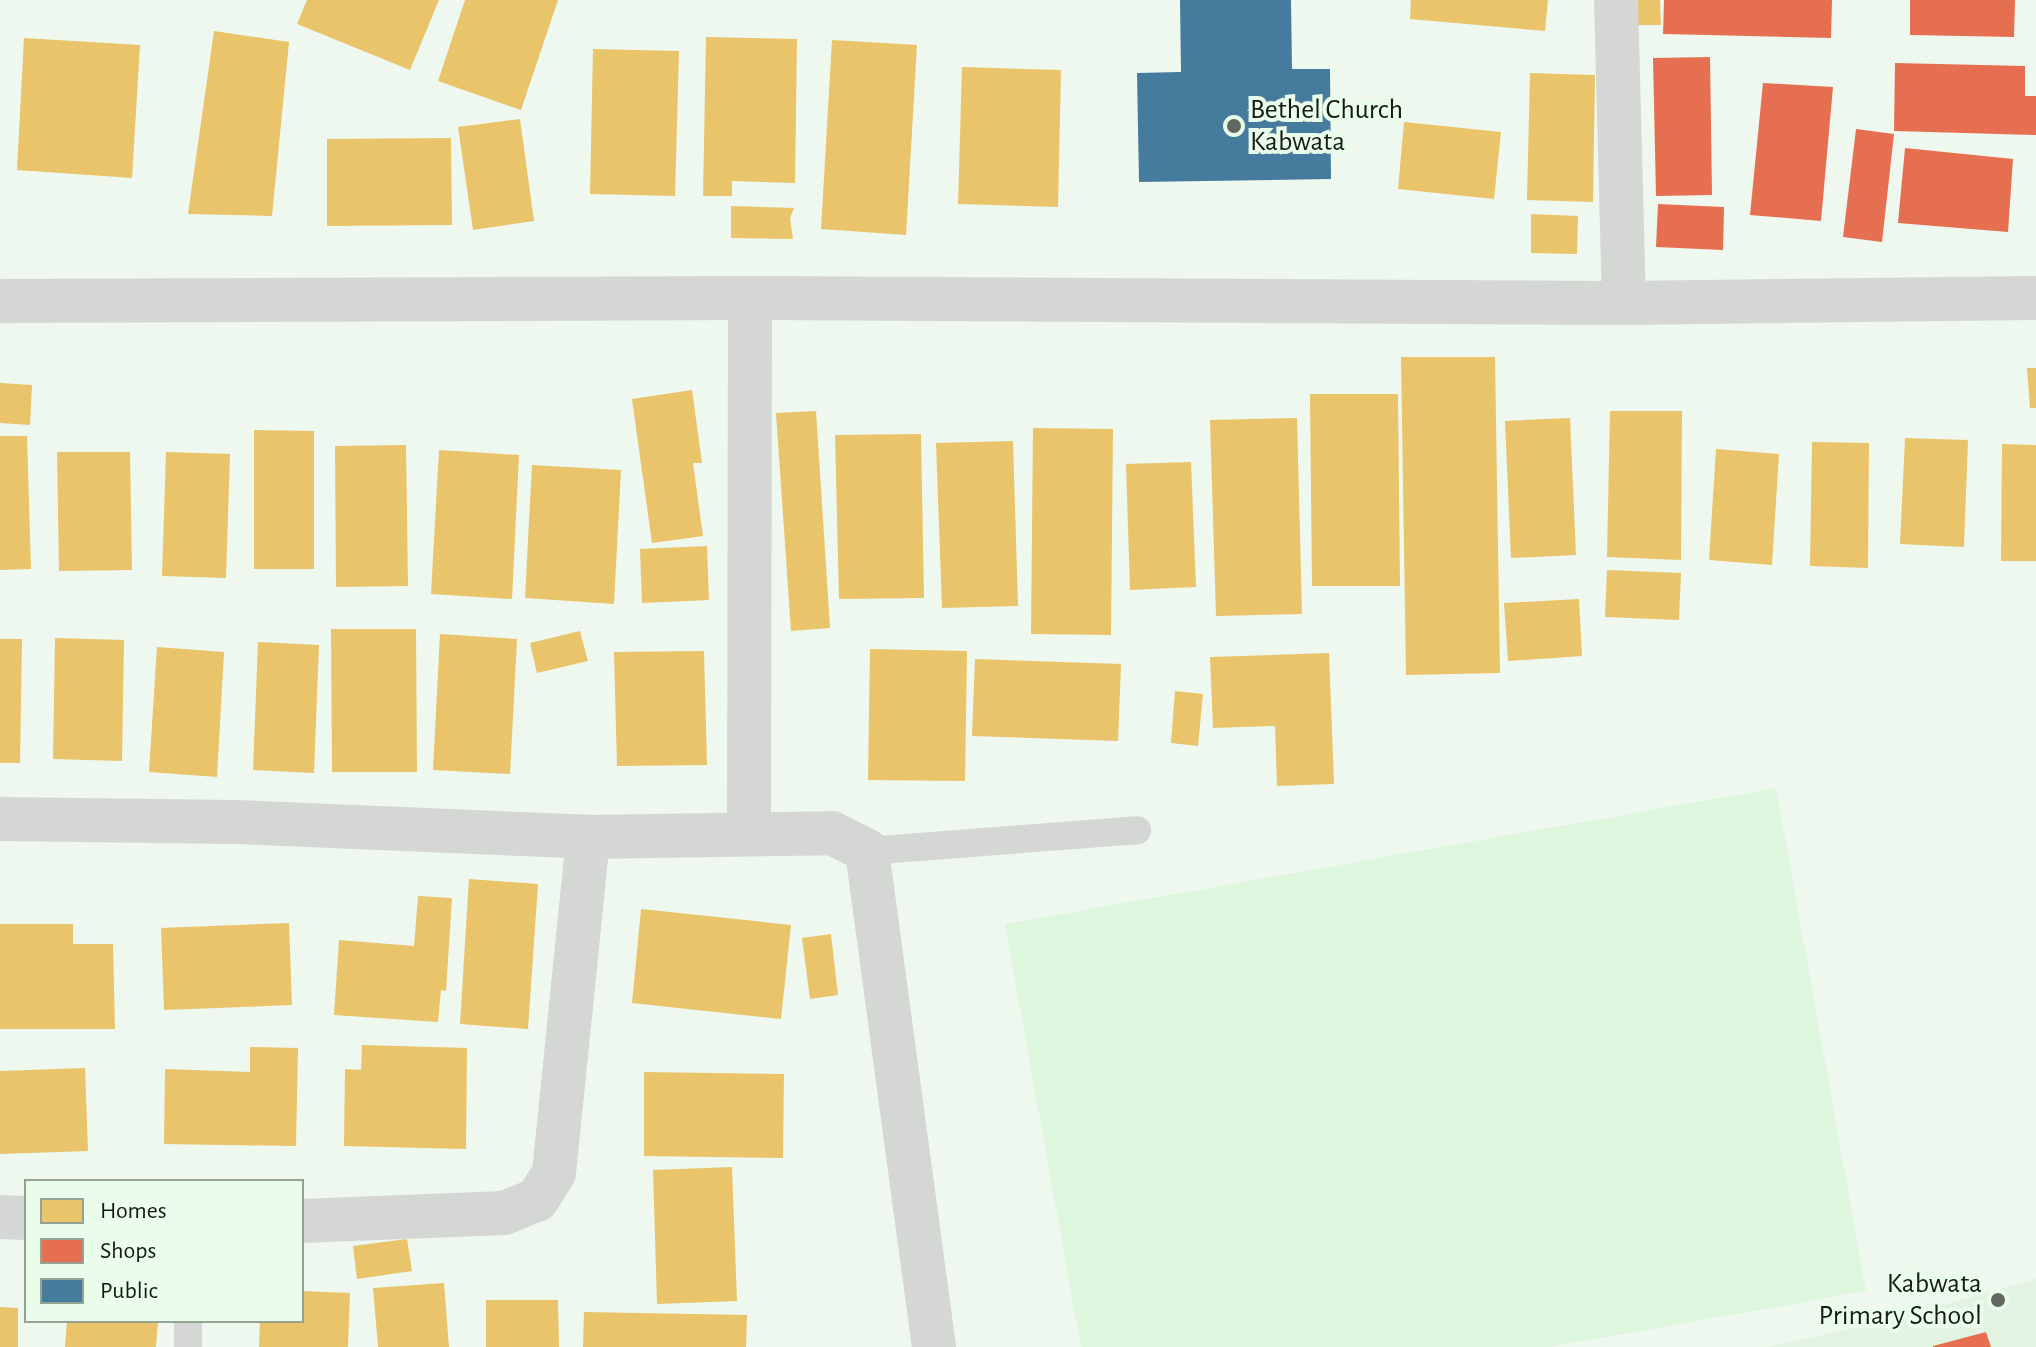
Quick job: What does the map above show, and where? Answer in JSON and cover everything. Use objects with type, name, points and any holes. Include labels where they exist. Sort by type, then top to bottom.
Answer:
[{"type":"street","points":[[1616,0],[1624,303]]},
{"type":"street","points":[[749,832],[750,298]]},
{"type":"street","points":[[0,301],[750,298],[1624,303],[2036,298]]},
{"type":"street","points":[[0,819],[236,822],[588,837],[832,833],[867,851],[934,1347]]},
{"type":"street","points":[[304,1221],[504,1213],[537,1200],[554,1173],[588,837]]},
{"type":"street","points":[[0,1217],[24,1218]]},
{"type":"lane","points":[[867,851],[1137,830]]},
{"type":"lane","points":[[188,1323],[188,1347]]},
{"type":"shaded area","points":[[1776,788],[1866,1291],[1549,1347],[1081,1347],[1005,924]]},
{"type":"shaded area","name":"Kabwata Primary School","points":[[2036,1279],[2036,1347],[1767,1347],[1882,1322]]},
{"type":"building: Homes","points":[[307,0],[439,0],[410,70],[297,24]]},
{"type":"building: Homes","points":[[465,0],[558,0],[521,110],[438,81]]},
{"type":"building: Homes","points":[[1411,0],[1548,0],[1545,31],[1410,19]]},
{"type":"building: Homes","points":[[1634,0],[1660,0],[1661,25],[1635,25]]},
{"type":"building: Homes","points":[[214,31],[289,42],[272,216],[188,214]]},
{"type":"building: Homes","points":[[706,37],[797,39],[795,183],[732,181],[732,196],[703,196]]},
{"type":"building: Homes","points":[[24,38],[140,45],[132,178],[17,170]]},
{"type":"building: Homes","points":[[832,40],[917,45],[906,235],[821,229]]},
{"type":"building: Homes","points":[[593,49],[679,51],[675,196],[590,194]]},
{"type":"building: Homes","points":[[962,67],[1061,70],[1058,207],[958,204]]},
{"type":"building: Homes","points":[[1530,73],[1595,75],[1593,202],[1527,200]]},
{"type":"building: Homes","points":[[520,119],[534,221],[473,230],[458,127]]},
{"type":"building: Homes","points":[[1404,122],[1501,132],[1494,199],[1398,189]]},
{"type":"building: Homes","points":[[451,138],[452,225],[327,226],[327,139]]},
{"type":"building: Homes","points":[[731,206],[794,208],[790,218],[793,239],[731,238]]},
{"type":"building: Homes","points":[[1531,214],[1578,216],[1577,254],[1531,253]]},
{"type":"building: Homes","points":[[1401,357],[1495,357],[1500,673],[1406,675]]},
{"type":"building: Homes","points":[[2027,368],[2036,368],[2036,408],[2030,408]]},
{"type":"building: Homes","points":[[0,383],[32,385],[30,425],[0,423]]},
{"type":"building: Homes","points":[[692,390],[702,463],[693,463],[703,536],[652,543],[632,399]]},
{"type":"building: Homes","points":[[1310,394],[1398,394],[1400,586],[1312,586]]},
{"type":"building: Homes","points":[[816,411],[830,628],[791,631],[776,413]]},
{"type":"building: Homes","points":[[1610,411],[1682,411],[1681,560],[1607,557]]},
{"type":"building: Homes","points":[[1297,418],[1302,614],[1216,616],[1210,420]]},
{"type":"building: Homes","points":[[1570,418],[1576,555],[1511,558],[1505,421]]},
{"type":"building: Homes","points":[[1033,428],[1113,429],[1111,635],[1031,634]]},
{"type":"building: Homes","points":[[254,430],[314,431],[314,569],[254,569]]},
{"type":"building: Homes","points":[[921,434],[924,598],[839,599],[835,435]]},
{"type":"building: Homes","points":[[0,436],[27,436],[31,569],[0,570]]},
{"type":"building: Homes","points":[[1905,438],[1968,440],[1964,547],[1900,544]]},
{"type":"building: Homes","points":[[1013,441],[1018,606],[942,608],[936,443]]},
{"type":"building: Homes","points":[[1812,442],[1869,443],[1868,568],[1810,566]]},
{"type":"building: Homes","points":[[2002,444],[2036,445],[2036,561],[2001,561]]},
{"type":"building: Homes","points":[[406,445],[408,586],[336,587],[335,446]]},
{"type":"building: Homes","points":[[1716,449],[1779,454],[1772,565],[1709,560]]},
{"type":"building: Homes","points":[[439,450],[519,455],[512,599],[431,594]]},
{"type":"building: Homes","points":[[57,452],[130,452],[132,570],[59,571]]},
{"type":"building: Homes","points":[[166,452],[230,454],[226,578],[162,576]]},
{"type":"building: Homes","points":[[1191,462],[1196,587],[1130,590],[1126,464]]},
{"type":"building: Homes","points":[[532,465],[621,470],[614,604],[525,598]]},
{"type":"building: Homes","points":[[707,546],[709,600],[642,603],[640,549]]},
{"type":"building: Homes","points":[[1607,570],[1681,573],[1679,620],[1605,617]]},
{"type":"building: Homes","points":[[1579,599],[1582,656],[1508,661],[1504,603]]},
{"type":"building: Homes","points":[[331,629],[416,629],[417,772],[332,772]]},
{"type":"building: Homes","points":[[580,631],[588,661],[537,673],[530,643]]},
{"type":"building: Homes","points":[[440,634],[517,639],[510,774],[433,770]]},
{"type":"building: Homes","points":[[55,638],[124,640],[122,761],[53,759]]},
{"type":"building: Homes","points":[[0,639],[22,639],[20,763],[0,763]]},
{"type":"building: Homes","points":[[258,642],[319,645],[314,773],[253,770]]},
{"type":"building: Homes","points":[[157,647],[224,652],[217,777],[149,772]]},
{"type":"building: Homes","points":[[870,649],[967,651],[965,781],[868,780]]},
{"type":"building: Homes","points":[[704,651],[707,765],[617,766],[614,652]]},
{"type":"building: Homes","points":[[1329,653],[1334,784],[1277,786],[1275,726],[1213,728],[1210,657]]},
{"type":"building: Homes","points":[[975,659],[1121,664],[1118,741],[972,736]]},
{"type":"building: Homes","points":[[1175,691],[1203,694],[1198,746],[1171,743]]},
{"type":"building: Homes","points":[[469,879],[538,884],[528,1029],[460,1024]]},
{"type":"building: Homes","points":[[418,896],[452,898],[446,991],[441,990],[438,1022],[334,1015],[339,940],[414,946]]},
{"type":"building: Homes","points":[[641,909],[791,925],[781,1019],[632,1003]]},
{"type":"building: Homes","points":[[289,923],[292,1005],[164,1010],[161,928]]},
{"type":"building: Homes","points":[[0,924],[73,924],[73,944],[113,944],[115,1029],[0,1029]]},
{"type":"building: Homes","points":[[831,934],[838,995],[810,999],[802,938]]},
{"type":"building: Homes","points":[[362,1045],[467,1048],[466,1149],[344,1146],[345,1069],[361,1070]]},
{"type":"building: Homes","points":[[250,1047],[298,1048],[296,1146],[164,1144],[165,1069],[250,1072]]},
{"type":"building: Homes","points":[[85,1068],[88,1151],[0,1154],[0,1071]]},
{"type":"building: Homes","points":[[644,1072],[784,1074],[783,1158],[644,1156]]},
{"type":"building: Homes","points":[[732,1167],[737,1301],[657,1304],[653,1170]]},
{"type":"building: Homes","points":[[407,1239],[412,1271],[357,1279],[353,1246]]},
{"type":"building: Homes","points":[[444,1283],[449,1347],[378,1347],[373,1288]]},
{"type":"building: Homes","points":[[304,1291],[350,1293],[348,1347],[259,1347],[260,1323],[304,1323]]},
{"type":"building: Homes","points":[[486,1300],[558,1300],[559,1347],[486,1347]]},
{"type":"building: Homes","points":[[0,1307],[18,1308],[18,1347],[0,1347]]},
{"type":"building: Homes","points":[[584,1312],[747,1315],[746,1347],[583,1347]]},
{"type":"building: Homes","points":[[67,1323],[158,1323],[156,1347],[65,1347]]},
{"type":"building: Shops","points":[[1664,0],[1832,0],[1831,38],[1663,34]]},
{"type":"building: Shops","points":[[1910,0],[2015,0],[2014,37],[1910,35]]},
{"type":"building: Shops","points":[[1710,57],[1712,195],[1656,196],[1653,58]]},
{"type":"building: Shops","points":[[1895,63],[2025,66],[2025,96],[2036,96],[2036,135],[1894,131]]},
{"type":"building: Shops","points":[[1763,83],[1833,87],[1821,221],[1750,215]]},
{"type":"building: Shops","points":[[1856,129],[1894,134],[1882,242],[1843,237]]},
{"type":"building: Shops","points":[[1905,148],[2013,159],[2008,232],[1898,223]]},
{"type":"building: Shops","points":[[1658,204],[1724,207],[1723,250],[1656,247]]},
{"type":"building: Shops","points":[[1986,1332],[1991,1347],[1933,1347],[1933,1346]]},
{"type":"building: Public","name":"Bethel Church Kabwata","points":[[1180,0],[1291,0],[1292,69],[1330,69],[1331,179],[1139,182],[1137,73],[1181,72]]},
{"type":"place","name":"Bethel Church Kabwata","points":[[1234,126]]},
{"type":"place","name":"Kabwata Primary School","points":[[1998,1300]]}]
